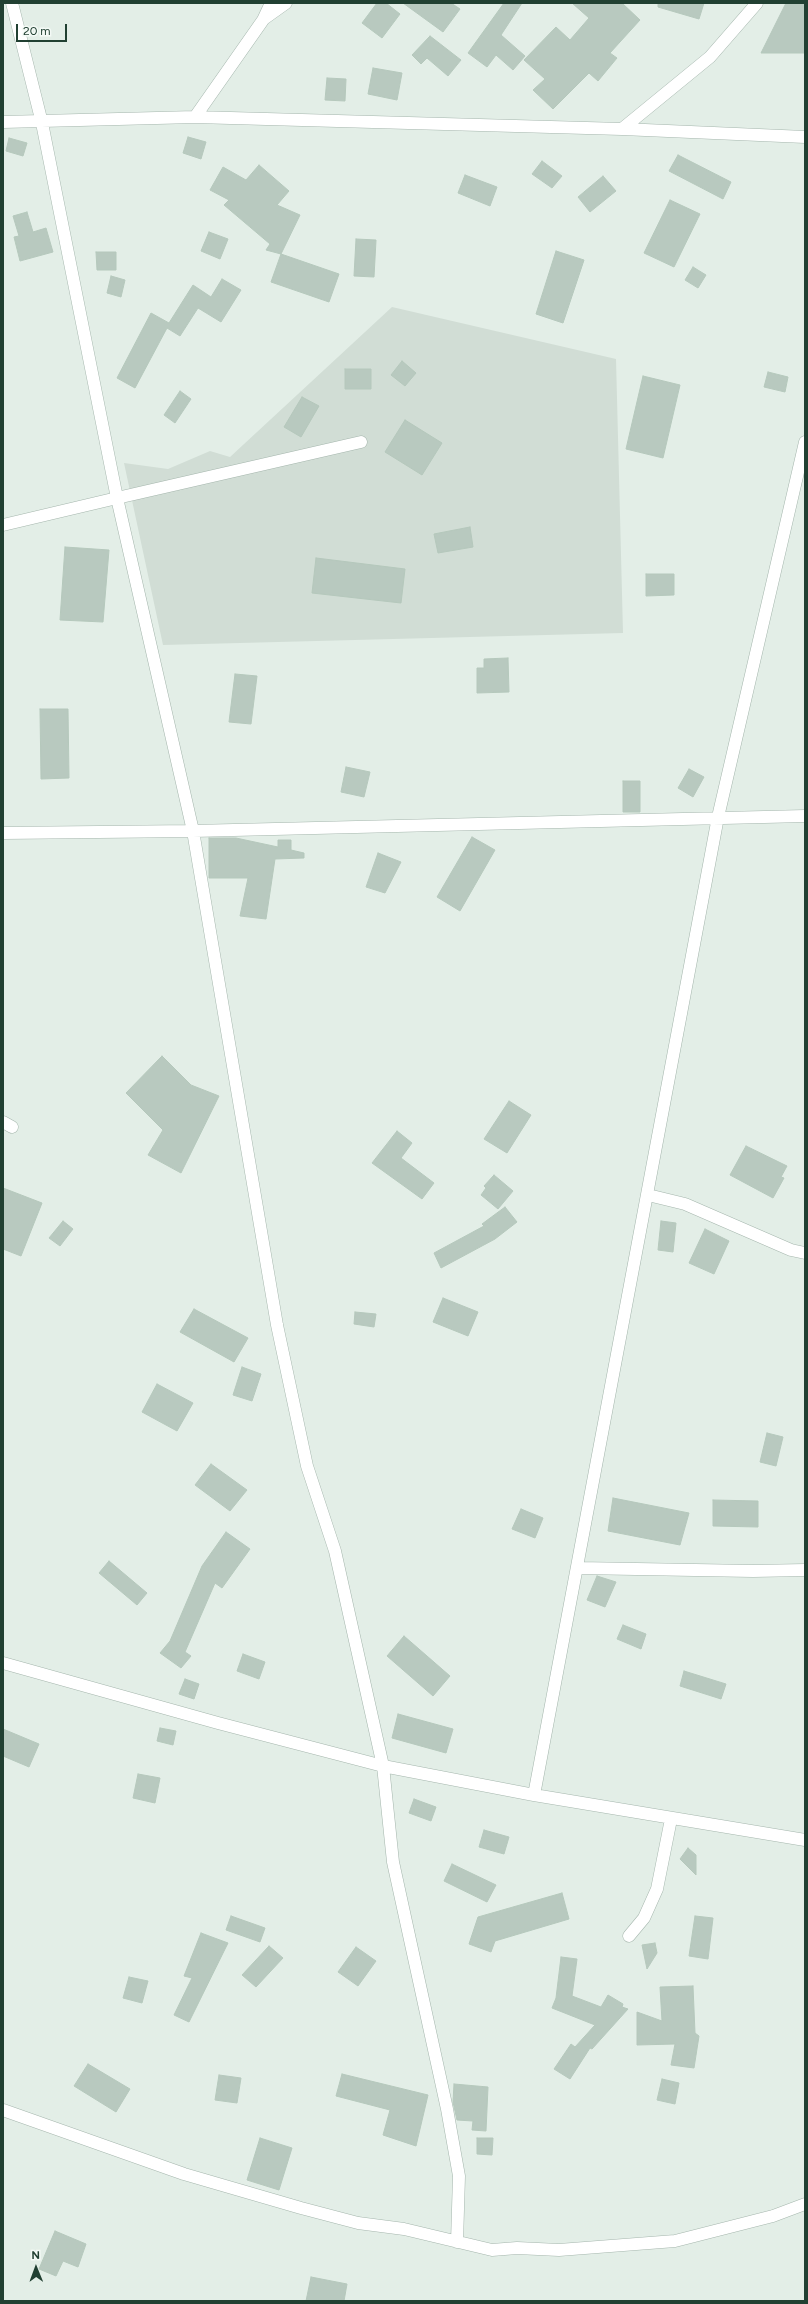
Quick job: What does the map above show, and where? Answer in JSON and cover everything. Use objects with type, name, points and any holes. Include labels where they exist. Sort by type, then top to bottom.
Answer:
[{"type":"street","points":[[12,3],[42,123],[117,498],[192,831],[277,1324],[307,1466],[335,1551],[383,1766],[393,1862],[447,2109],[459,2176],[457,2242]]},
{"type":"street","points":[[195,117],[263,20],[271,3]]},
{"type":"street","points":[[263,20],[286,3]]},
{"type":"street","points":[[622,129],[710,56],[756,3]]},
{"type":"street","points":[[3,122],[42,123],[195,117],[622,129],[805,137]]},
{"type":"street","points":[[3,525],[361,442]]},
{"type":"street","points":[[534,1795],[578,1568],[718,817],[805,442]]},
{"type":"street","points":[[3,833],[192,831],[805,816]]},
{"type":"street","points":[[648,1195],[685,1204],[791,1250],[805,1253]]},
{"type":"street","points":[[578,1568],[753,1571],[805,1570]]},
{"type":"street","points":[[3,1663],[218,1723],[383,1766],[534,1795],[671,1819],[805,1840]]},
{"type":"street","points":[[629,1936],[644,1918],[657,1889],[671,1819]]},
{"type":"street","points":[[3,2110],[184,2174],[286,2204],[358,2223],[404,2230],[492,2250],[516,2248],[559,2250],[675,2240],[773,2216],[805,2204]]},
{"type":"shaded area","points":[[392,307],[616,359],[623,633],[163,645],[124,463],[168,469],[210,451],[230,457]]},
{"type":"building","points":[[377,3],[386,3],[400,14],[382,38],[362,23]]},
{"type":"building","points":[[403,3],[451,3],[460,9],[443,32]]},
{"type":"building","points":[[504,3],[522,3],[501,35],[525,56],[513,70],[496,55],[487,67],[468,53]]},
{"type":"building","points":[[572,3],[622,3],[640,20],[610,53],[617,58],[598,81],[589,73],[553,109],[533,90],[545,79],[524,60],[556,27],[570,40],[589,18]]},
{"type":"building","points":[[658,3],[704,3],[699,19],[658,7]]},
{"type":"building","points":[[786,3],[805,3],[805,53],[761,53]]},
{"type":"building","points":[[430,36],[461,60],[448,76],[427,58],[421,64],[412,55]]},
{"type":"building","points":[[373,68],[402,73],[397,100],[368,94]]},
{"type":"building","points":[[327,78],[346,79],[345,101],[325,100]]},
{"type":"building","points":[[188,137],[206,142],[201,159],[183,153]]},
{"type":"building","points":[[9,138],[27,143],[23,156],[6,151]]},
{"type":"building","points":[[678,155],[731,182],[723,199],[669,171]]},
{"type":"building","points":[[542,161],[562,176],[552,188],[532,174]]},
{"type":"building","points":[[259,165],[289,191],[277,205],[300,215],[281,254],[266,250],[270,244],[224,205],[229,200],[210,190],[223,167],[246,180]]},
{"type":"building","points":[[465,175],[497,187],[490,206],[458,193]]},
{"type":"building","points":[[603,176],[616,191],[590,212],[578,197]]},
{"type":"building","points":[[670,200],[700,214],[674,267],[644,253]]},
{"type":"building","points":[[27,212],[33,232],[46,228],[53,252],[20,261],[14,237],[19,236],[13,216]]},
{"type":"building","points":[[209,232],[228,239],[220,259],[201,251]]},
{"type":"building","points":[[356,239],[376,240],[374,277],[354,276]]},
{"type":"building","points":[[556,251],[584,260],[563,323],[536,314]]},
{"type":"building","points":[[96,252],[116,252],[116,270],[97,270]]},
{"type":"building","points":[[281,254],[339,274],[329,302],[271,282]]},
{"type":"building","points":[[693,267],[706,275],[698,288],[685,280]]},
{"type":"building","points":[[111,276],[125,280],[121,297],[107,293]]},
{"type":"building","points":[[222,279],[241,290],[221,322],[198,308],[180,336],[167,328],[135,388],[117,378],[151,313],[169,323],[193,285],[211,297]]},
{"type":"building","points":[[402,361],[416,373],[405,386],[391,375]]},
{"type":"building","points":[[345,369],[371,369],[371,389],[345,389]]},
{"type":"building","points":[[768,372],[788,377],[785,392],[764,387]]},
{"type":"building","points":[[643,376],[680,385],[663,458],[626,449]]},
{"type":"building","points":[[180,391],[191,399],[175,423],[164,415]]},
{"type":"building","points":[[302,397],[319,406],[301,437],[284,427]]},
{"type":"building","points":[[405,420],[442,443],[422,475],[385,452]]},
{"type":"building","points":[[470,527],[473,547],[438,553],[434,534]]},
{"type":"building","points":[[65,547],[109,550],[103,622],[60,620]]},
{"type":"building","points":[[316,558],[405,569],[401,603],[312,593]]},
{"type":"building","points":[[646,574],[674,574],[674,595],[646,596]]},
{"type":"building","points":[[508,658],[509,692],[477,693],[477,668],[484,668],[484,659]]},
{"type":"building","points":[[235,674],[257,676],[251,724],[229,722]]},
{"type":"building","points":[[40,709],[68,709],[69,778],[41,779]]},
{"type":"building","points":[[346,767],[370,772],[364,797],[341,792]]},
{"type":"building","points":[[689,769],[704,777],[693,797],[678,788]]},
{"type":"building","points":[[623,781],[640,781],[640,812],[623,812]]},
{"type":"building","points":[[472,837],[495,850],[460,911],[437,897]]},
{"type":"building","points":[[209,838],[236,838],[278,847],[278,840],[291,840],[291,850],[304,853],[304,858],[275,859],[266,919],[240,916],[248,878],[209,878]]},
{"type":"building","points":[[378,853],[401,862],[385,893],[366,887]]},
{"type":"building","points":[[162,1056],[191,1085],[219,1096],[181,1173],[148,1155],[163,1130],[126,1093]]},
{"type":"building","points":[[509,1101],[531,1115],[507,1153],[484,1139]]},
{"type":"building","points":[[397,1131],[412,1143],[401,1158],[434,1183],[422,1199],[372,1163]]},
{"type":"building","points":[[746,1146],[787,1166],[781,1177],[784,1178],[773,1198],[730,1175]]},
{"type":"building","points":[[494,1175],[513,1191],[498,1209],[481,1195],[486,1188],[484,1186]]},
{"type":"building","points":[[3,1188],[42,1203],[21,1256],[3,1249]]},
{"type":"building","points":[[505,1207],[517,1222],[495,1239],[441,1268],[434,1253],[484,1226],[482,1224]]},
{"type":"building","points":[[63,1221],[73,1229],[60,1246],[49,1238]]},
{"type":"building","points":[[661,1221],[676,1223],[673,1252],[658,1250]]},
{"type":"building","points":[[705,1229],[729,1241],[714,1274],[689,1263]]},
{"type":"building","points":[[443,1298],[478,1312],[468,1336],[433,1322]]},
{"type":"building","points":[[194,1309],[248,1338],[234,1362],[180,1332]]},
{"type":"building","points":[[355,1312],[376,1314],[374,1327],[354,1324]]},
{"type":"building","points":[[242,1367],[261,1374],[252,1401],[233,1395]]},
{"type":"building","points":[[157,1384],[193,1403],[177,1431],[142,1412]]},
{"type":"building","points":[[767,1433],[783,1437],[776,1466],[760,1462]]},
{"type":"building","points":[[211,1464],[247,1490],[230,1511],[195,1485]]},
{"type":"building","points":[[613,1498],[689,1513],[680,1545],[608,1531]]},
{"type":"building","points":[[713,1500],[758,1501],[758,1527],[713,1526]]},
{"type":"building","points":[[521,1509],[543,1518],[535,1538],[512,1529]]},
{"type":"building","points":[[226,1532],[250,1549],[222,1588],[215,1583],[185,1652],[191,1656],[181,1668],[160,1653],[170,1641],[202,1566]]},
{"type":"building","points":[[109,1561],[147,1593],[137,1605],[99,1573]]},
{"type":"building","points":[[597,1576],[616,1582],[605,1607],[587,1600]]},
{"type":"building","points":[[623,1625],[646,1634],[641,1649],[617,1639]]},
{"type":"building","points":[[404,1636],[450,1676],[433,1696],[387,1656]]},
{"type":"building","points":[[243,1654],[265,1662],[259,1679],[237,1671]]},
{"type":"building","points":[[684,1671],[726,1684],[721,1699],[680,1686]]},
{"type":"building","points":[[185,1679],[199,1684],[194,1699],[179,1694]]},
{"type":"building","points":[[398,1714],[453,1729],[446,1753],[392,1738]]},
{"type":"building","points":[[160,1728],[176,1731],[173,1745],[157,1741]]},
{"type":"building","points":[[3,1729],[39,1744],[29,1767],[3,1756]]},
{"type":"building","points":[[138,1774],[160,1778],[155,1803],[133,1798]]},
{"type":"building","points":[[414,1799],[436,1807],[431,1821],[409,1813]]},
{"type":"building","points":[[484,1830],[509,1837],[504,1854],[479,1847]]},
{"type":"building","points":[[688,1848],[696,1855],[696,1875],[680,1859]]},
{"type":"building","points":[[452,1864],[496,1885],[487,1902],[444,1881]]},
{"type":"building","points":[[562,1893],[569,1919],[495,1941],[491,1952],[469,1944],[478,1917]]},
{"type":"building","points":[[231,1916],[265,1928],[260,1942],[226,1930]]},
{"type":"building","points":[[695,1916],[713,1918],[708,1959],[689,1956]]},
{"type":"building","points":[[201,1933],[228,1943],[189,2022],[174,2015],[192,1978],[184,1976]]},
{"type":"building","points":[[655,1943],[657,1953],[647,1969],[642,1945]]},
{"type":"building","points":[[269,1946],[283,1958],[256,1987],[242,1975]]},
{"type":"building","points":[[356,1947],[376,1961],[358,1986],[338,1972]]},
{"type":"building","points":[[561,1957],[577,1959],[572,1996],[601,2007],[608,1995],[623,2004],[622,2007],[628,2009],[592,2049],[590,2048],[570,2079],[554,2069],[571,2044],[575,2047],[595,2025],[552,2008],[556,1998]]},
{"type":"building","points":[[129,1977],[148,1981],[142,2003],[123,1998]]},
{"type":"building","points":[[693,1986],[695,2033],[699,2036],[694,2068],[671,2065],[675,2044],[637,2045],[637,2012],[662,2021],[660,1987]]},
{"type":"building","points":[[88,2064],[130,2089],[116,2112],[74,2086]]},
{"type":"building","points":[[342,2074],[428,2095],[416,2146],[383,2135],[390,2110],[336,2096]]},
{"type":"building","points":[[219,2075],[241,2078],[237,2103],[215,2100]]},
{"type":"building","points":[[662,2079],[679,2083],[675,2104],[657,2100]]},
{"type":"building","points":[[454,2084],[488,2087],[486,2131],[472,2130],[473,2121],[457,2120],[453,2102]]},
{"type":"building","points":[[260,2138],[292,2148],[279,2190],[247,2180]]},
{"type":"building","points":[[477,2138],[493,2138],[492,2155],[477,2154]]},
{"type":"building","points":[[55,2231],[86,2244],[78,2267],[63,2261],[56,2276],[39,2269]]},
{"type":"building","points":[[311,2277],[347,2284],[344,2301],[306,2301]]}]
